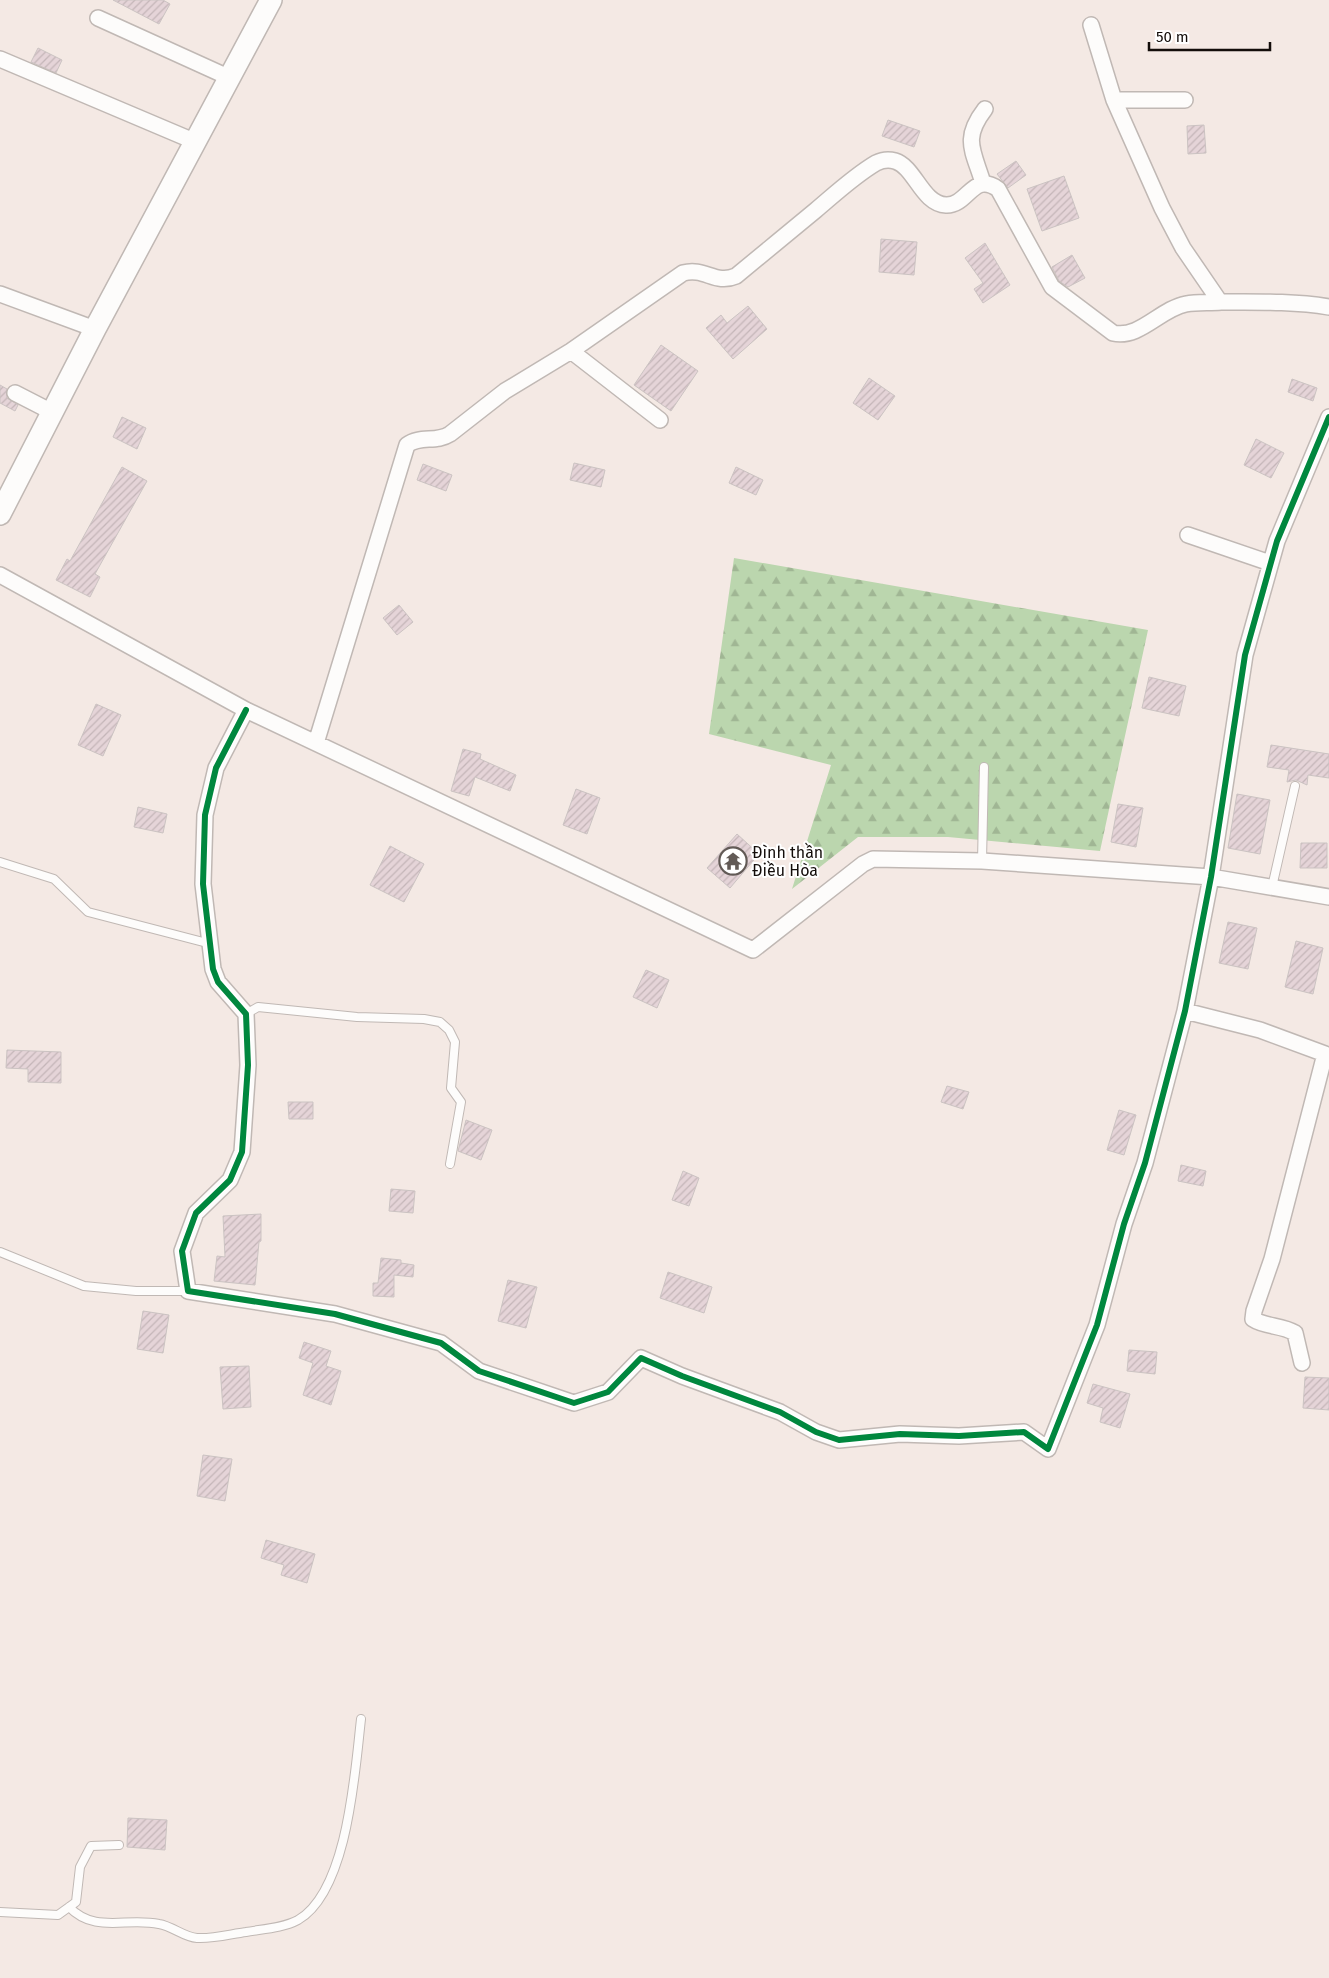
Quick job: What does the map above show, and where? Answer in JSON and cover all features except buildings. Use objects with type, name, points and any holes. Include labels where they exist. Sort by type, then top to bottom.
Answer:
[{"type":"street","points":[[1,508],[270,0]]},
{"type":"street","points":[[98,18],[228,77]]},
{"type":"street","points":[[1090,25],[1114,100],[1162,208],[1183,248],[1220,302]]},
{"type":"street","points":[[0,59],[196,142]]},
{"type":"street","points":[[1114,100],[1185,100]]},
{"type":"street","points":[[983,183],[970,136],[974,124],[985,109]]},
{"type":"street","points":[[316,742],[407,445],[419,439],[443,439],[505,390],[571,351],[684,273],[693,270],[722,280],[736,276],[847,183],[877,163],[886,160],[901,164],[932,198],[945,205],[954,203],[983,183],[991,184],[998,189],[1052,287],[1113,333],[1124,335],[1134,331],[1178,306],[1220,302],[1252,302],[1329,307]]},
{"type":"street","points":[[0,294],[95,329]]},
{"type":"street","points":[[571,351],[660,420]]},
{"type":"street","points":[[15,393],[52,412]]},
{"type":"street","points":[[246,710],[216,768],[205,815],[202,884],[213,968],[218,982],[246,1014],[248,1065],[242,1152],[230,1180],[196,1212],[182,1251],[188,1291],[336,1314],[441,1343],[479,1371],[574,1403],[608,1392],[641,1358],[682,1376],[780,1412],[816,1432],[839,1440],[900,1434],[960,1436],[1024,1432],[1048,1448],[1097,1325],[1124,1224],[1145,1163],[1185,1011],[1211,877],[1246,655],[1270,563],[1277,541],[1327,425]]},
{"type":"street","points":[[1188,535],[1270,563]]},
{"type":"street","points":[[0,575],[246,710],[753,950],[863,864],[873,859],[982,861],[1211,877],[1329,897]]},
{"type":"street","points":[[1185,1011],[1260,1030],[1325,1054],[1272,1259],[1253,1319],[1258,1322],[1288,1328],[1295,1333],[1302,1363]]},
{"type":"lane","points":[[982,861],[984,767]]},
{"type":"lane","points":[[1272,887],[1296,786]]},
{"type":"lane","points":[[0,862],[54,879],[88,912],[211,944]]},
{"type":"lane","points":[[246,1014],[258,1007],[357,1017],[424,1019],[440,1022],[445,1025],[455,1042],[450,1088],[461,1102],[450,1164]]},
{"type":"lane","points":[[0,1252],[84,1286],[136,1291],[188,1291]]},
{"type":"lane","points":[[69,1907],[79,1918],[95,1923],[157,1923],[198,1938],[278,1926],[299,1919],[320,1896],[336,1866],[352,1797],[361,1719]]},
{"type":"lane","points":[[0,1912],[58,1915],[76,1902],[80,1866],[91,1846],[119,1845]]},
{"type":"green space","points":[[734,558],[1148,630],[1100,851],[948,837],[858,837],[792,889],[831,765],[709,734]]},
{"type":"cycle path","points":[[246,710],[216,768],[205,815],[203,884],[213,969],[218,982],[246,1014],[248,1065],[242,1152],[230,1180],[196,1213],[182,1251],[188,1291],[335,1314],[441,1343],[479,1371],[574,1403],[608,1392],[641,1358],[682,1376],[780,1412],[816,1432],[839,1440],[900,1434],[959,1436],[1024,1432],[1048,1449],[1097,1325],[1124,1224],[1145,1163],[1185,1011],[1211,877],[1245,655],[1277,541],[1329,417]]},
{"type":"place","name":"Đình thần Điều Hòa","points":[[733,861]]}]
